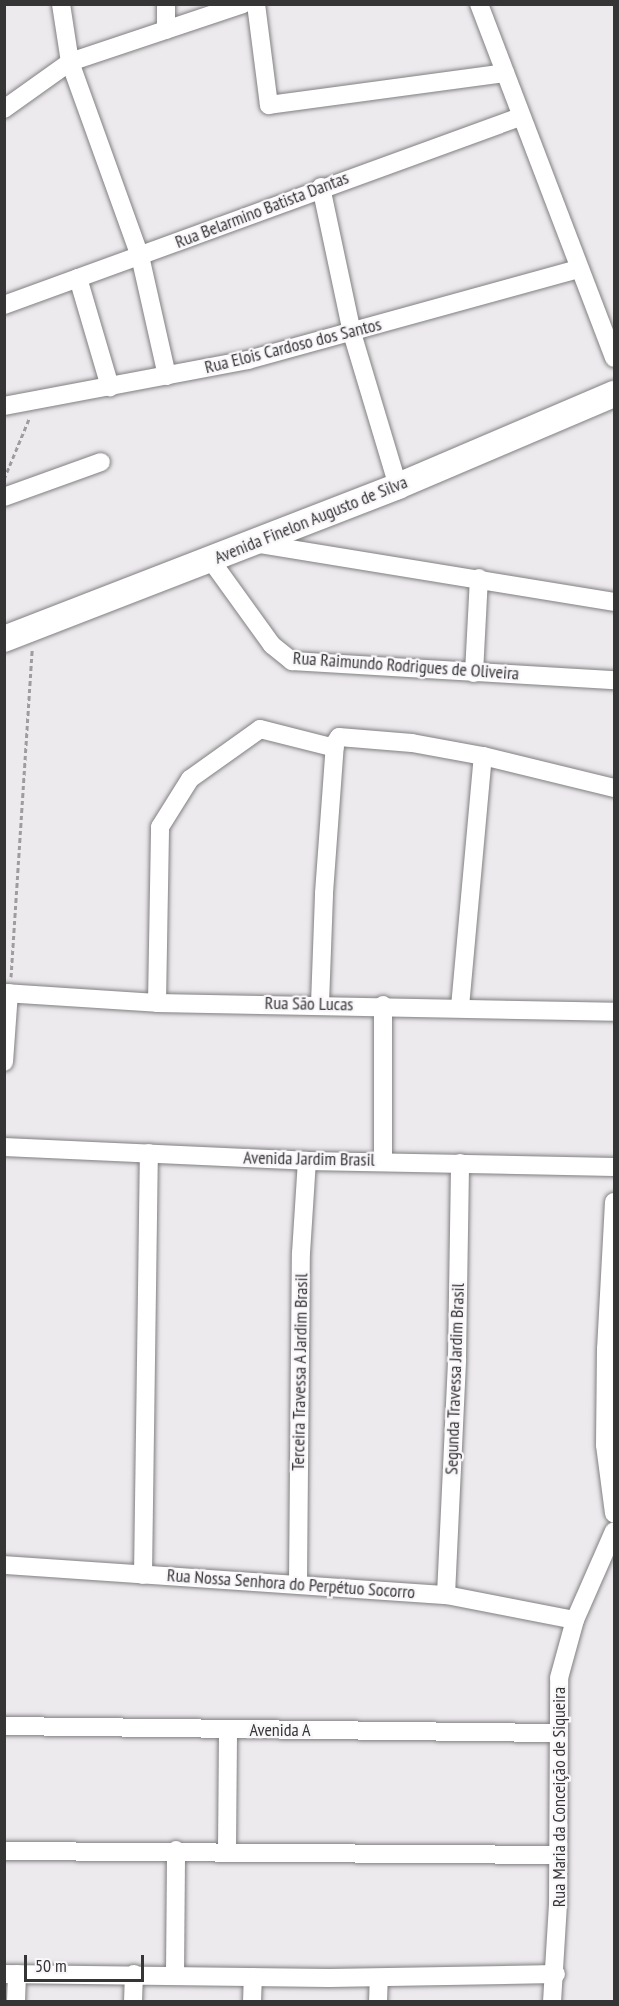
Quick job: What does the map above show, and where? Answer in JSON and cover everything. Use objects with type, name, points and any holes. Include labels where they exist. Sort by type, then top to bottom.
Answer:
[{"type":"street","points":[[61,4],[69,62],[140,256],[167,376]]},
{"type":"street","points":[[166,4],[166,30]]},
{"type":"street","points":[[4,109],[69,62],[243,4]]},
{"type":"street","points":[[256,4],[269,105],[505,73]]},
{"type":"street","points":[[479,4],[578,269],[615,358]]},
{"type":"street","name":"Rua Belarmino Batista Dantas","points":[[4,305],[520,117]]},
{"type":"street","points":[[321,188],[352,333],[398,486]]},
{"type":"street","name":"Rua Elois Cardoso dos Santos","points":[[4,406],[248,360],[578,269]]},
{"type":"street","points":[[78,279],[110,387]]},
{"type":"street","name":"Avenida Finelon Augusto de Silva","points":[[4,639],[398,486],[615,394]]},
{"type":"street","points":[[4,497],[101,462]]},
{"type":"street","points":[[254,543],[615,602]]},
{"type":"street","name":"Rua Raimundo Rodrigues de Oliveira","points":[[210,560],[272,645],[292,661],[615,680]]},
{"type":"street","points":[[474,673],[479,578]]},
{"type":"street","points":[[157,1003],[160,827],[190,778],[260,729],[337,743],[412,743],[483,756],[615,788]]},
{"type":"street","points":[[320,1004],[337,743]]},
{"type":"street","points":[[460,1007],[483,756]]},
{"type":"street","points":[[4,1062],[7,993]]},
{"type":"street","name":"Rua São Lucas","points":[[7,993],[157,1003],[383,1005],[615,1012]]},
{"type":"street","points":[[383,1005],[383,1161]]},
{"type":"street","name":"Avenida Jardim Brasil","points":[[4,1147],[307,1161],[615,1167]]},
{"type":"street","points":[[143,1575],[148,1153]]},
{"type":"street","name":"Terceira Travessa A Jardim Brasil","points":[[298,1583],[301,1253],[307,1161]]},
{"type":"street","name":"Segunda Travessa Jardim Brasil","points":[[446,1595],[458,1354],[460,1163]]},
{"type":"street","points":[[615,1202],[605,1366],[606,1468],[615,1513]]},
{"type":"street","name":"Rua Maria da Conceição de Siqueira","points":[[552,2001],[556,1974],[558,1855],[556,1732],[564,1650],[574,1620],[615,1531]]},
{"type":"street","name":"Rua Nossa Senhora do Perpétuo Socorro","points":[[4,1565],[298,1583],[446,1595],[574,1620]]},
{"type":"street","name":"Avenida A","points":[[4,1726],[556,1732]]},
{"type":"street","points":[[227,1850],[228,1730]]},
{"type":"street","points":[[175,1974],[176,1850]]},
{"type":"street","points":[[4,1851],[227,1850],[558,1855]]},
{"type":"street","points":[[16,2001],[11,1974],[379,1978],[556,1974]]},
{"type":"street","points":[[133,2001],[134,1974]]},
{"type":"street","points":[[252,2001],[253,1977]]},
{"type":"street","points":[[378,2001],[379,1978]]},
{"type":"path","points":[[4,478],[35,400]]},
{"type":"path","points":[[7,993],[34,627]]}]
